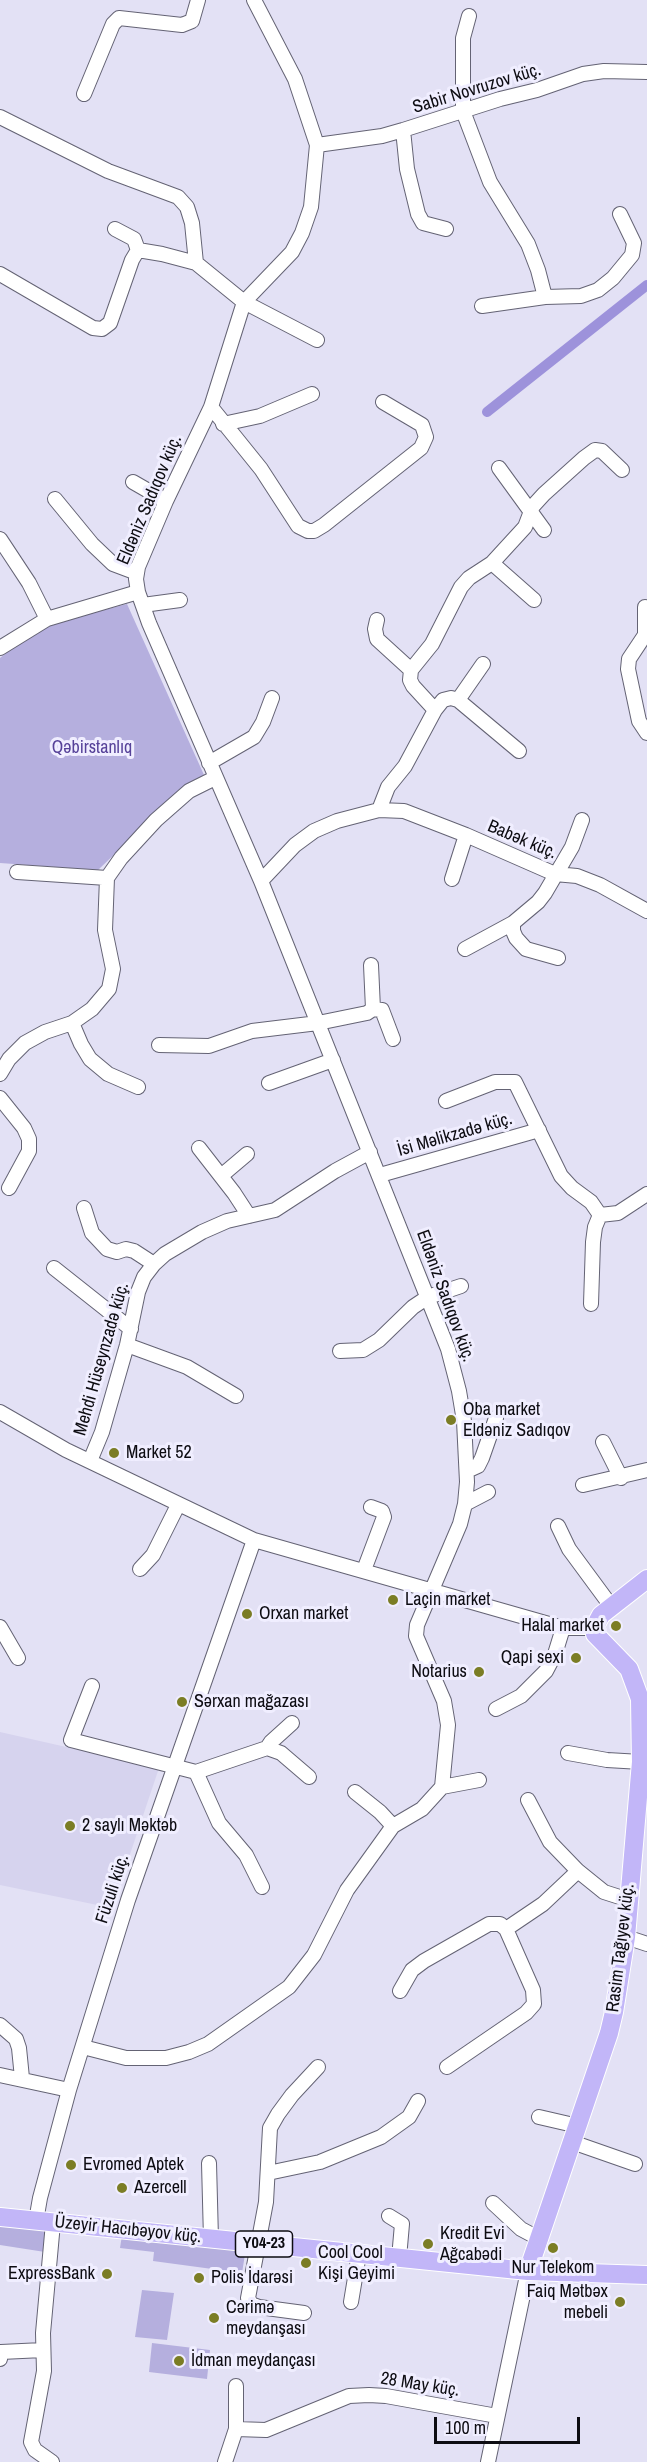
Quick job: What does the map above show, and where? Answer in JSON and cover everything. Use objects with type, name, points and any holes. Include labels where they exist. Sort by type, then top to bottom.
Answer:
[{"type":"main road","points":[[594,1628],[596,1622],[611,1606],[647,1579]]},
{"type":"main road","name":"Rasim Tağıyev küç.","points":[[528,2271],[614,2012],[626,1937],[629,1900],[640,1850],[644,1699],[629,1669],[595,1634],[594,1628]]},
{"type":"main road","name":"Üzeyir Hacıbəyov küç.","points":[[0,2217],[528,2271],[647,2275]]},
{"type":"street","points":[[84,94],[113,24],[119,18],[182,25],[192,21],[198,0]]},
{"type":"street","name":"Eldəniz Sadıqov küç.","points":[[254,0],[294,79],[317,145],[311,207],[302,233],[292,252],[244,303],[211,407],[166,501],[136,573],[138,592],[143,605],[215,778],[261,881],[380,1175],[448,1349],[459,1391],[464,1420],[467,1471],[465,1504],[460,1524],[417,1625],[416,1636],[444,1701],[448,1725],[442,1787]]},
{"type":"street","points":[[469,16],[463,38],[463,111],[490,182],[528,244],[545,297]]},
{"type":"street","name":"Sabir Novruzov küç.","points":[[317,145],[382,136],[584,74],[604,71],[647,72]]},
{"type":"street","points":[[0,117],[108,171],[178,197],[187,207],[192,222],[196,263]]},
{"type":"street","points":[[403,130],[407,169],[418,214],[423,223],[446,229]]},
{"type":"street","points":[[482,306],[545,297],[581,296],[598,290],[613,278],[632,255],[634,243],[620,214]]},
{"type":"street","points":[[116,229],[134,239],[138,250]]},
{"type":"street","points":[[138,250],[196,263],[244,303],[317,340]]},
{"type":"street","points":[[0,274],[93,328],[102,329],[110,323],[132,260],[138,250]]},
{"type":"street","points":[[223,424],[260,417],[312,394]]},
{"type":"street","points":[[211,407],[261,469],[298,526],[314,531],[422,448],[426,437],[422,424],[383,402]]},
{"type":"street","points":[[435,710],[413,686],[410,680],[411,670],[432,644],[461,588],[469,578],[492,563],[525,526],[531,512],[544,494],[595,450],[602,451],[622,470]]},
{"type":"street","points":[[499,468],[544,530]]},
{"type":"street","points":[[133,482],[166,501]]},
{"type":"street","points":[[55,499],[92,544],[113,564],[136,573]]},
{"type":"street","points":[[0,539],[29,582],[47,619]]},
{"type":"street","points":[[492,563],[534,600]]},
{"type":"street","points":[[0,648],[47,619],[138,592]]},
{"type":"street","points":[[143,605],[180,600]]},
{"type":"street","points":[[645,607],[645,635],[629,659],[628,669],[639,721],[647,733]]},
{"type":"street","points":[[377,620],[375,629],[377,639],[411,670]]},
{"type":"street","points":[[458,700],[483,664]]},
{"type":"street","points":[[209,763],[254,737],[263,722],[272,698]]},
{"type":"street","points":[[379,810],[388,787],[405,766],[435,710],[443,700],[451,698],[458,700],[519,751]]},
{"type":"street","points":[[0,1074],[9,1059],[25,1043],[45,1032],[72,1023],[92,1009],[109,989],[113,969],[105,930],[107,878],[121,858],[172,806],[189,791],[215,778]]},
{"type":"street","name":"Babək küç.","points":[[261,881],[295,845],[314,831],[337,821],[379,810],[404,811],[555,874],[577,876],[600,885],[647,911]]},
{"type":"street","points":[[465,949],[513,923],[538,902],[572,847],[582,820]]},
{"type":"street","points":[[452,879],[466,835]]},
{"type":"street","points":[[17,872],[107,878]]},
{"type":"street","points":[[513,923],[513,932],[526,949],[558,958]]},
{"type":"street","points":[[371,965],[373,1009]]},
{"type":"street","points":[[159,1045],[209,1046],[252,1031],[318,1023],[367,1013],[373,1009],[382,1010],[393,1039]]},
{"type":"street","points":[[72,1023],[90,1059],[108,1074],[138,1087]]},
{"type":"street","points":[[269,1083],[333,1060]]},
{"type":"street","name":"İsi Məlikzadə küç.","points":[[446,1101],[495,1082],[508,1080],[515,1082],[561,1176],[591,1202],[600,1215]]},
{"type":"street","points":[[0,1098],[24,1128],[29,1139],[29,1151],[9,1188]]},
{"type":"street","name":"İsi Məlikzadə küç.","points":[[380,1175],[539,1130]]},
{"type":"street","points":[[199,1148],[249,1216]]},
{"type":"street","name":"Mehdi Hüseynzadə küç.","points":[[90,1461],[102,1432],[127,1345],[138,1292],[144,1277],[154,1264],[165,1254],[202,1232],[227,1221],[275,1210],[335,1171],[370,1152]]},
{"type":"street","points":[[221,1176],[247,1154]]},
{"type":"street","points":[[591,1304],[595,1227],[600,1215],[618,1213],[647,1194]]},
{"type":"street","points":[[84,1208],[92,1233],[107,1249],[117,1252],[126,1249],[134,1251],[154,1264]]},
{"type":"street","points":[[54,1268],[131,1329]]},
{"type":"street","points":[[340,1351],[363,1350],[428,1297],[461,1286]]},
{"type":"street","points":[[127,1345],[187,1367],[236,1396]]},
{"type":"street","points":[[1,1416],[178,1505],[254,1540],[564,1628],[594,1628]]},
{"type":"street","points":[[467,1471],[478,1466],[496,1418]]},
{"type":"street","points":[[603,1442],[621,1478]]},
{"type":"street","points":[[583,1485],[621,1478],[647,1470]]},
{"type":"street","points":[[465,1504],[488,1492]]},
{"type":"street","points":[[140,1569],[153,1555],[178,1505]]},
{"type":"street","points":[[364,1570],[384,1517],[382,1511],[371,1507]]},
{"type":"street","points":[[558,1526],[569,1549],[611,1606]]},
{"type":"street","name":"Füzuli küç.","points":[[52,2462],[35,2450],[31,2442],[42,2386],[45,2222],[40,2198],[69,2090],[128,1900],[254,1540]]},
{"type":"street","points":[[0,1627],[18,1658]]},
{"type":"street","points":[[496,1709],[521,1696],[546,1671],[564,1628]]},
{"type":"street","points":[[92,1686],[71,1740],[196,1772],[267,1748],[292,1723]]},
{"type":"street","points":[[267,1748],[281,1753],[309,1777]]},
{"type":"street","points":[[568,1753],[607,1760],[641,1762]]},
{"type":"street","points":[[196,1772],[219,1823],[246,1855],[262,1887]]},
{"type":"street","points":[[83,2047],[126,2058],[166,2058],[208,2044],[269,2003],[289,1987],[314,1955],[347,1890],[393,1826],[422,1809],[442,1787],[479,1779]]},
{"type":"street","points":[[355,1792],[393,1826]]},
{"type":"street","points":[[528,1800],[550,1842],[578,1871],[604,1892],[629,1900]]},
{"type":"street","points":[[506,1929],[543,1904],[578,1871]]},
{"type":"street","points":[[400,1991],[412,1970],[424,1961],[489,1924],[500,1924],[506,1929],[533,1990],[534,2004],[526,2013],[447,2067]]},
{"type":"street","points":[[626,1937],[647,1944]]},
{"type":"street","points":[[0,2025],[16,2039],[22,2078]]},
{"type":"street","points":[[304,2313],[252,2304],[248,2298],[266,2202],[270,2128],[292,2096],[318,2067]]},
{"type":"street","points":[[0,2075],[69,2090]]},
{"type":"street","points":[[268,2173],[320,2162],[381,2138],[410,2117],[418,2101]]},
{"type":"street","points":[[539,2117],[634,2164]]},
{"type":"street","points":[[209,2163],[211,2239]]},
{"type":"street","points":[[493,2204],[521,2229],[538,2238]]},
{"type":"street","points":[[389,2216],[402,2224],[399,2258]]},
{"type":"street","points":[[351,2302],[359,2254]]},
{"type":"street","points":[[488,2462],[528,2271]]},
{"type":"street","points":[[0,2354],[43,2350]]},
{"type":"street","points":[[225,2462],[236,2429],[236,2386]]},
{"type":"street","name":"28 May küç.","points":[[236,2429],[266,2430],[349,2396],[369,2395],[497,2416]]},
{"type":"shaded area","name":"2 saylı Məktəb","points":[[0,1732],[159,1768],[112,1908],[0,1885]]},
{"type":"green space","name":"Qəbirstanlıq","points":[[127,604],[204,775],[178,793],[98,870],[0,863],[0,658],[39,627]]},
{"type":"green space","points":[[0,2224],[47,2229],[45,2252],[0,2245]]},
{"type":"green space","points":[[122,2235],[246,2248],[242,2273],[153,2261],[154,2252],[120,2248]]},
{"type":"green space","points":[[142,2290],[174,2293],[167,2340],[135,2337]]},
{"type":"green space","name":"İdman meydançası","points":[[152,2343],[210,2350],[207,2379],[149,2372]]},
{"type":"waterway","points":[[487,412],[647,285]]},
{"type":"place","name":"Oba market Eldəniz Sadıqov","points":[[451,1420]]},
{"type":"place","name":"Market 52","points":[[114,1453]]},
{"type":"place","name":"Laçin market","points":[[393,1600]]},
{"type":"place","name":"Orxan market","points":[[247,1614]]},
{"type":"place","name":"Halal market","points":[[616,1626]]},
{"type":"place","name":"Qapi sexi","points":[[576,1658]]},
{"type":"place","name":"Notarius","points":[[479,1672]]},
{"type":"place","name":"Sərxan mağazası","points":[[182,1702]]},
{"type":"place","name":"2 saylı Məktəb","points":[[70,1826]]},
{"type":"place","name":"Evromed Aptek","points":[[71,2165]]},
{"type":"place","name":"Azercell","points":[[122,2188]]},
{"type":"place","name":"Kredit Evi Ağcabədi","points":[[428,2244]]},
{"type":"place","name":"Nur Telekom","points":[[553,2248]]},
{"type":"place","name":"Cool Cool Kişi Geyimi","points":[[306,2263]]},
{"type":"place","name":"ExpressBank","points":[[107,2274]]},
{"type":"place","name":"Polis İdarəsi","points":[[199,2278]]},
{"type":"place","name":"Faiq Mətbəx mebeli","points":[[620,2302]]},
{"type":"place","name":"Cərimə meydanşası","points":[[214,2318]]},
{"type":"place","name":"İdman meydançası","points":[[179,2361]]}]
